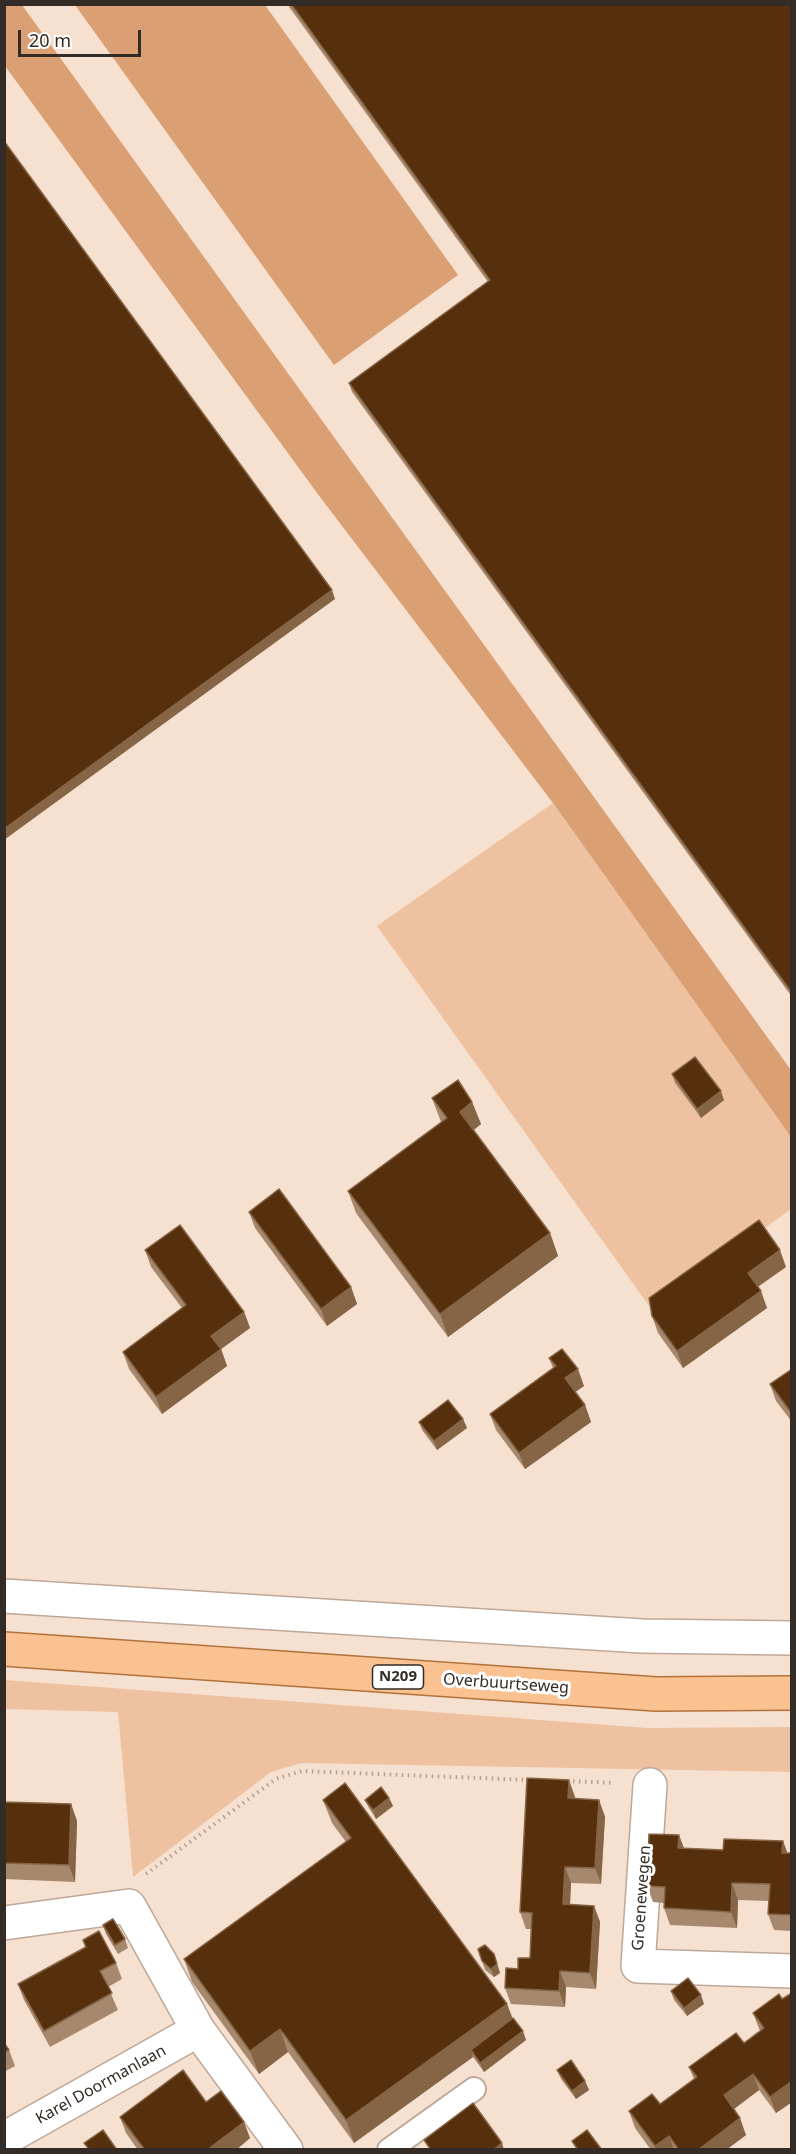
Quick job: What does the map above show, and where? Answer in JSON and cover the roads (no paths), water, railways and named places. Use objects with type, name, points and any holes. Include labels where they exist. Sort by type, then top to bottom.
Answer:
[{"type":"main road","name":"Overbuurtseweg","points":[[4,1649],[656,1694],[792,1693]]},
{"type":"street","points":[[4,1596],[642,1636],[792,1638]]},
{"type":"street","name":"Groenewegen","points":[[650,1785],[638,1966],[792,1971]]},
{"type":"street","points":[[4,1923],[129,1906],[198,2030],[286,2150]]},
{"type":"street","name":"Karel Doormanlaan","points":[[4,2139],[198,2030]]},
{"type":"lane","points":[[389,2150],[474,2088]]}]
